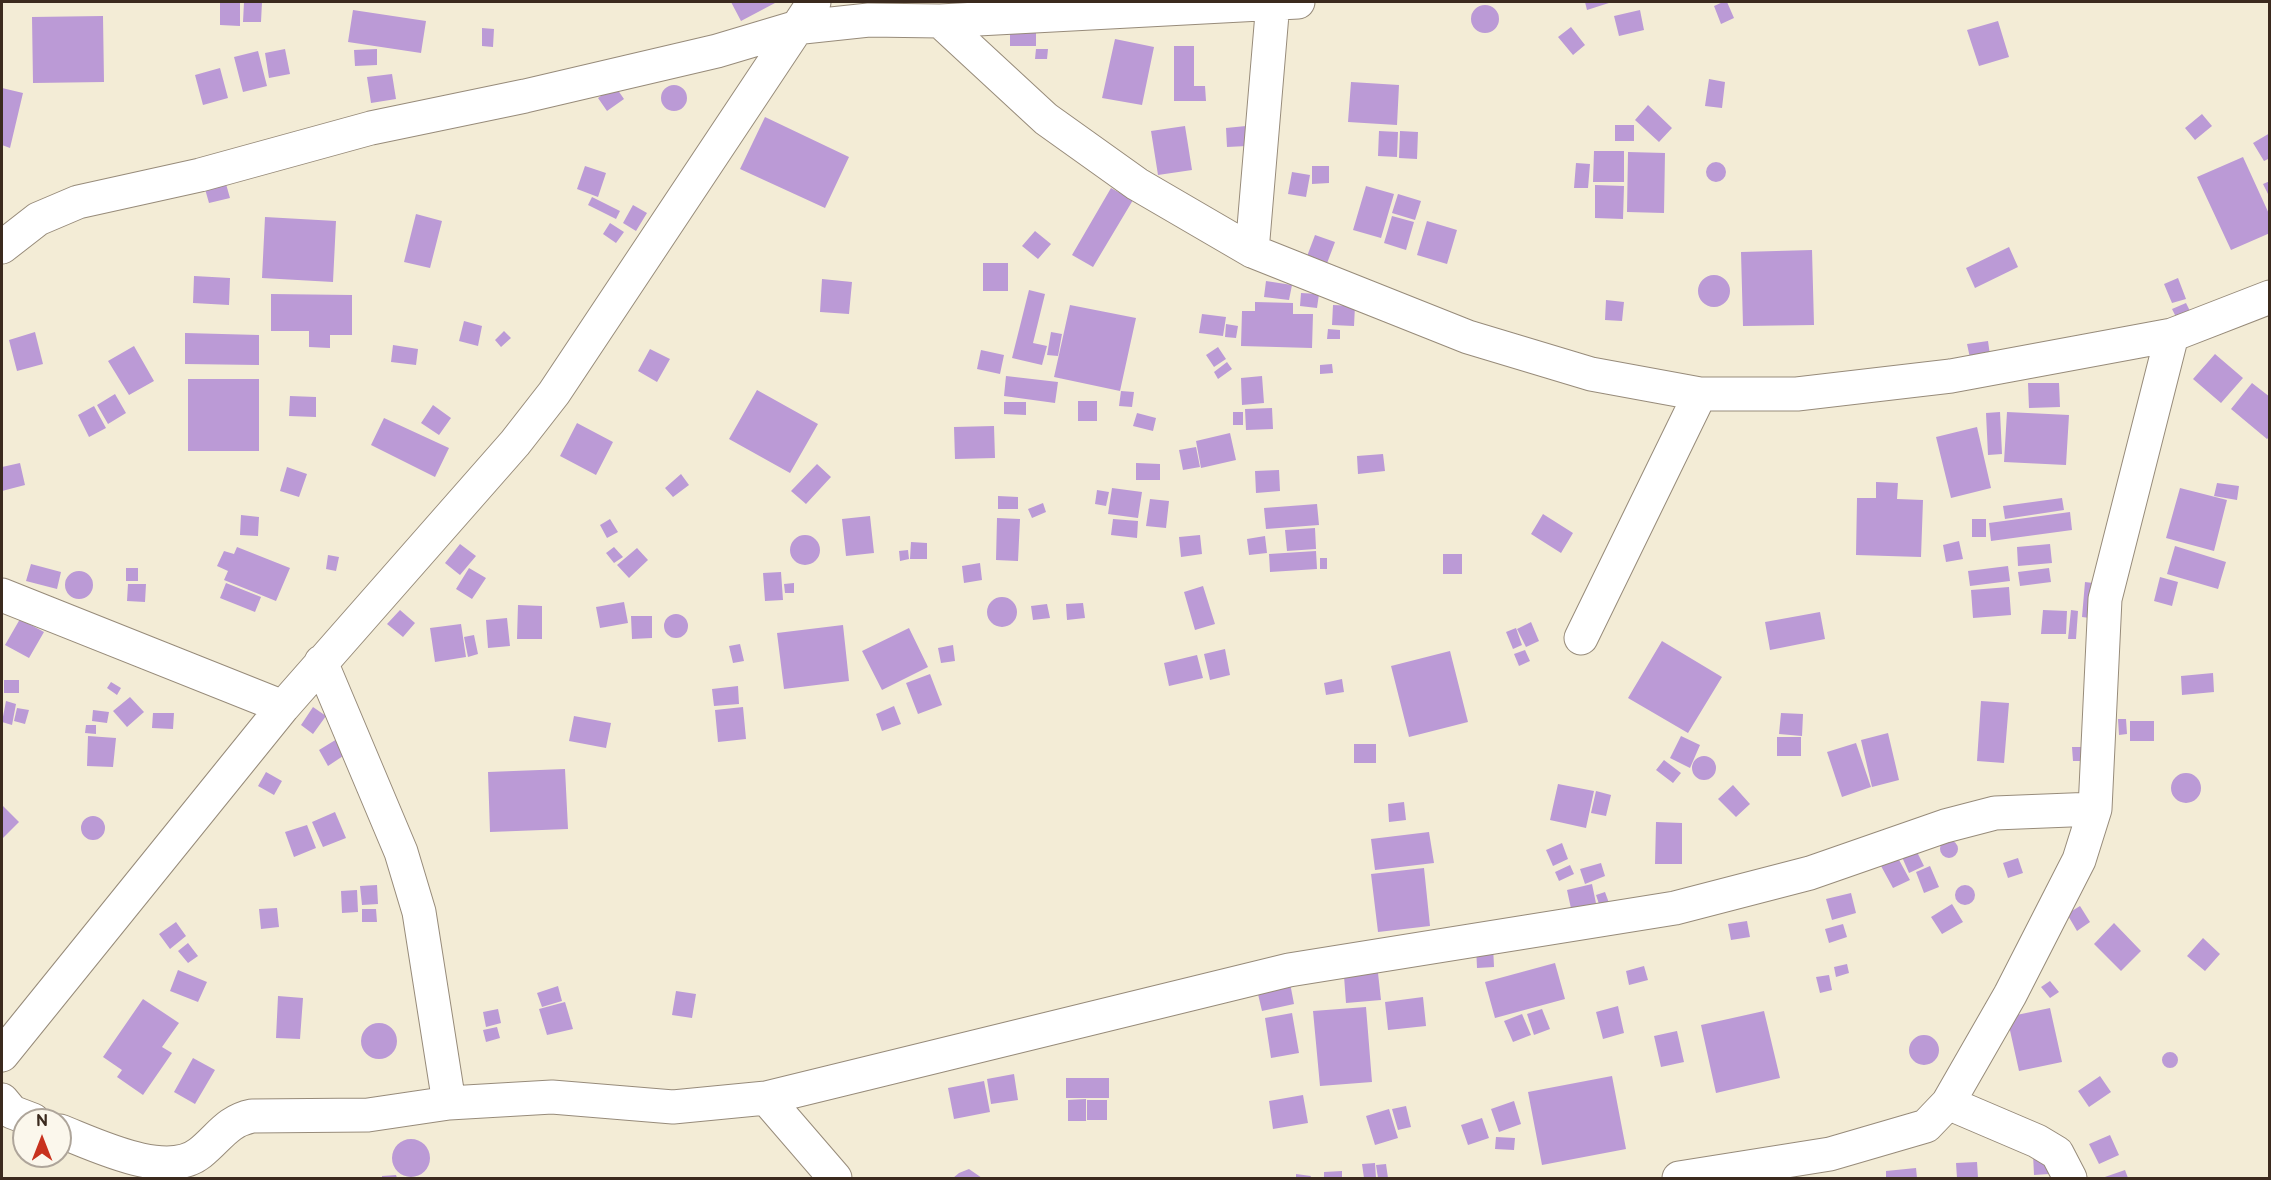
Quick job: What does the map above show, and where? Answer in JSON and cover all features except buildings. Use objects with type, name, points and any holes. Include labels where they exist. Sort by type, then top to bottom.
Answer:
[{"type":"street","points":[[2,1055],[283,707],[515,443],[554,393],[794,28],[814,2]]},
{"type":"street","points":[[2,247],[38,219],[78,202],[200,175],[371,128],[525,96],[717,51],[794,28],[870,20],[940,21],[1281,3],[1252,251]]},
{"type":"street","points":[[940,21],[1046,119],[1137,184],[1252,251],[1468,337],[1591,374],[1700,394],[1797,394],[1951,376],[2172,335],[2270,297]]},
{"type":"street","points":[[1679,1179],[1830,1154],[1926,1126],[1948,1103],[2010,995],[2079,860],[2095,809],[2105,599],[2172,335]]},
{"type":"street","points":[[1581,638],[1700,394]]},
{"type":"street","points":[[2,595],[283,707]]},
{"type":"street","points":[[321,662],[401,852],[419,912],[448,1103]]},
{"type":"street","points":[[72,1136],[144,1163],[178,1164],[198,1156],[235,1120],[252,1116],[368,1115],[448,1103],[552,1097],[673,1107],[766,1098],[1289,970],[1676,908],[1810,873],[1945,826],[1995,813],[2095,809]]},
{"type":"street","points":[[766,1098],[835,1179]]},
{"type":"street","points":[[2,1100],[12,1112]]},
{"type":"street","points":[[1948,1103],[2037,1141],[2057,1153],[2070,1179]]}]
